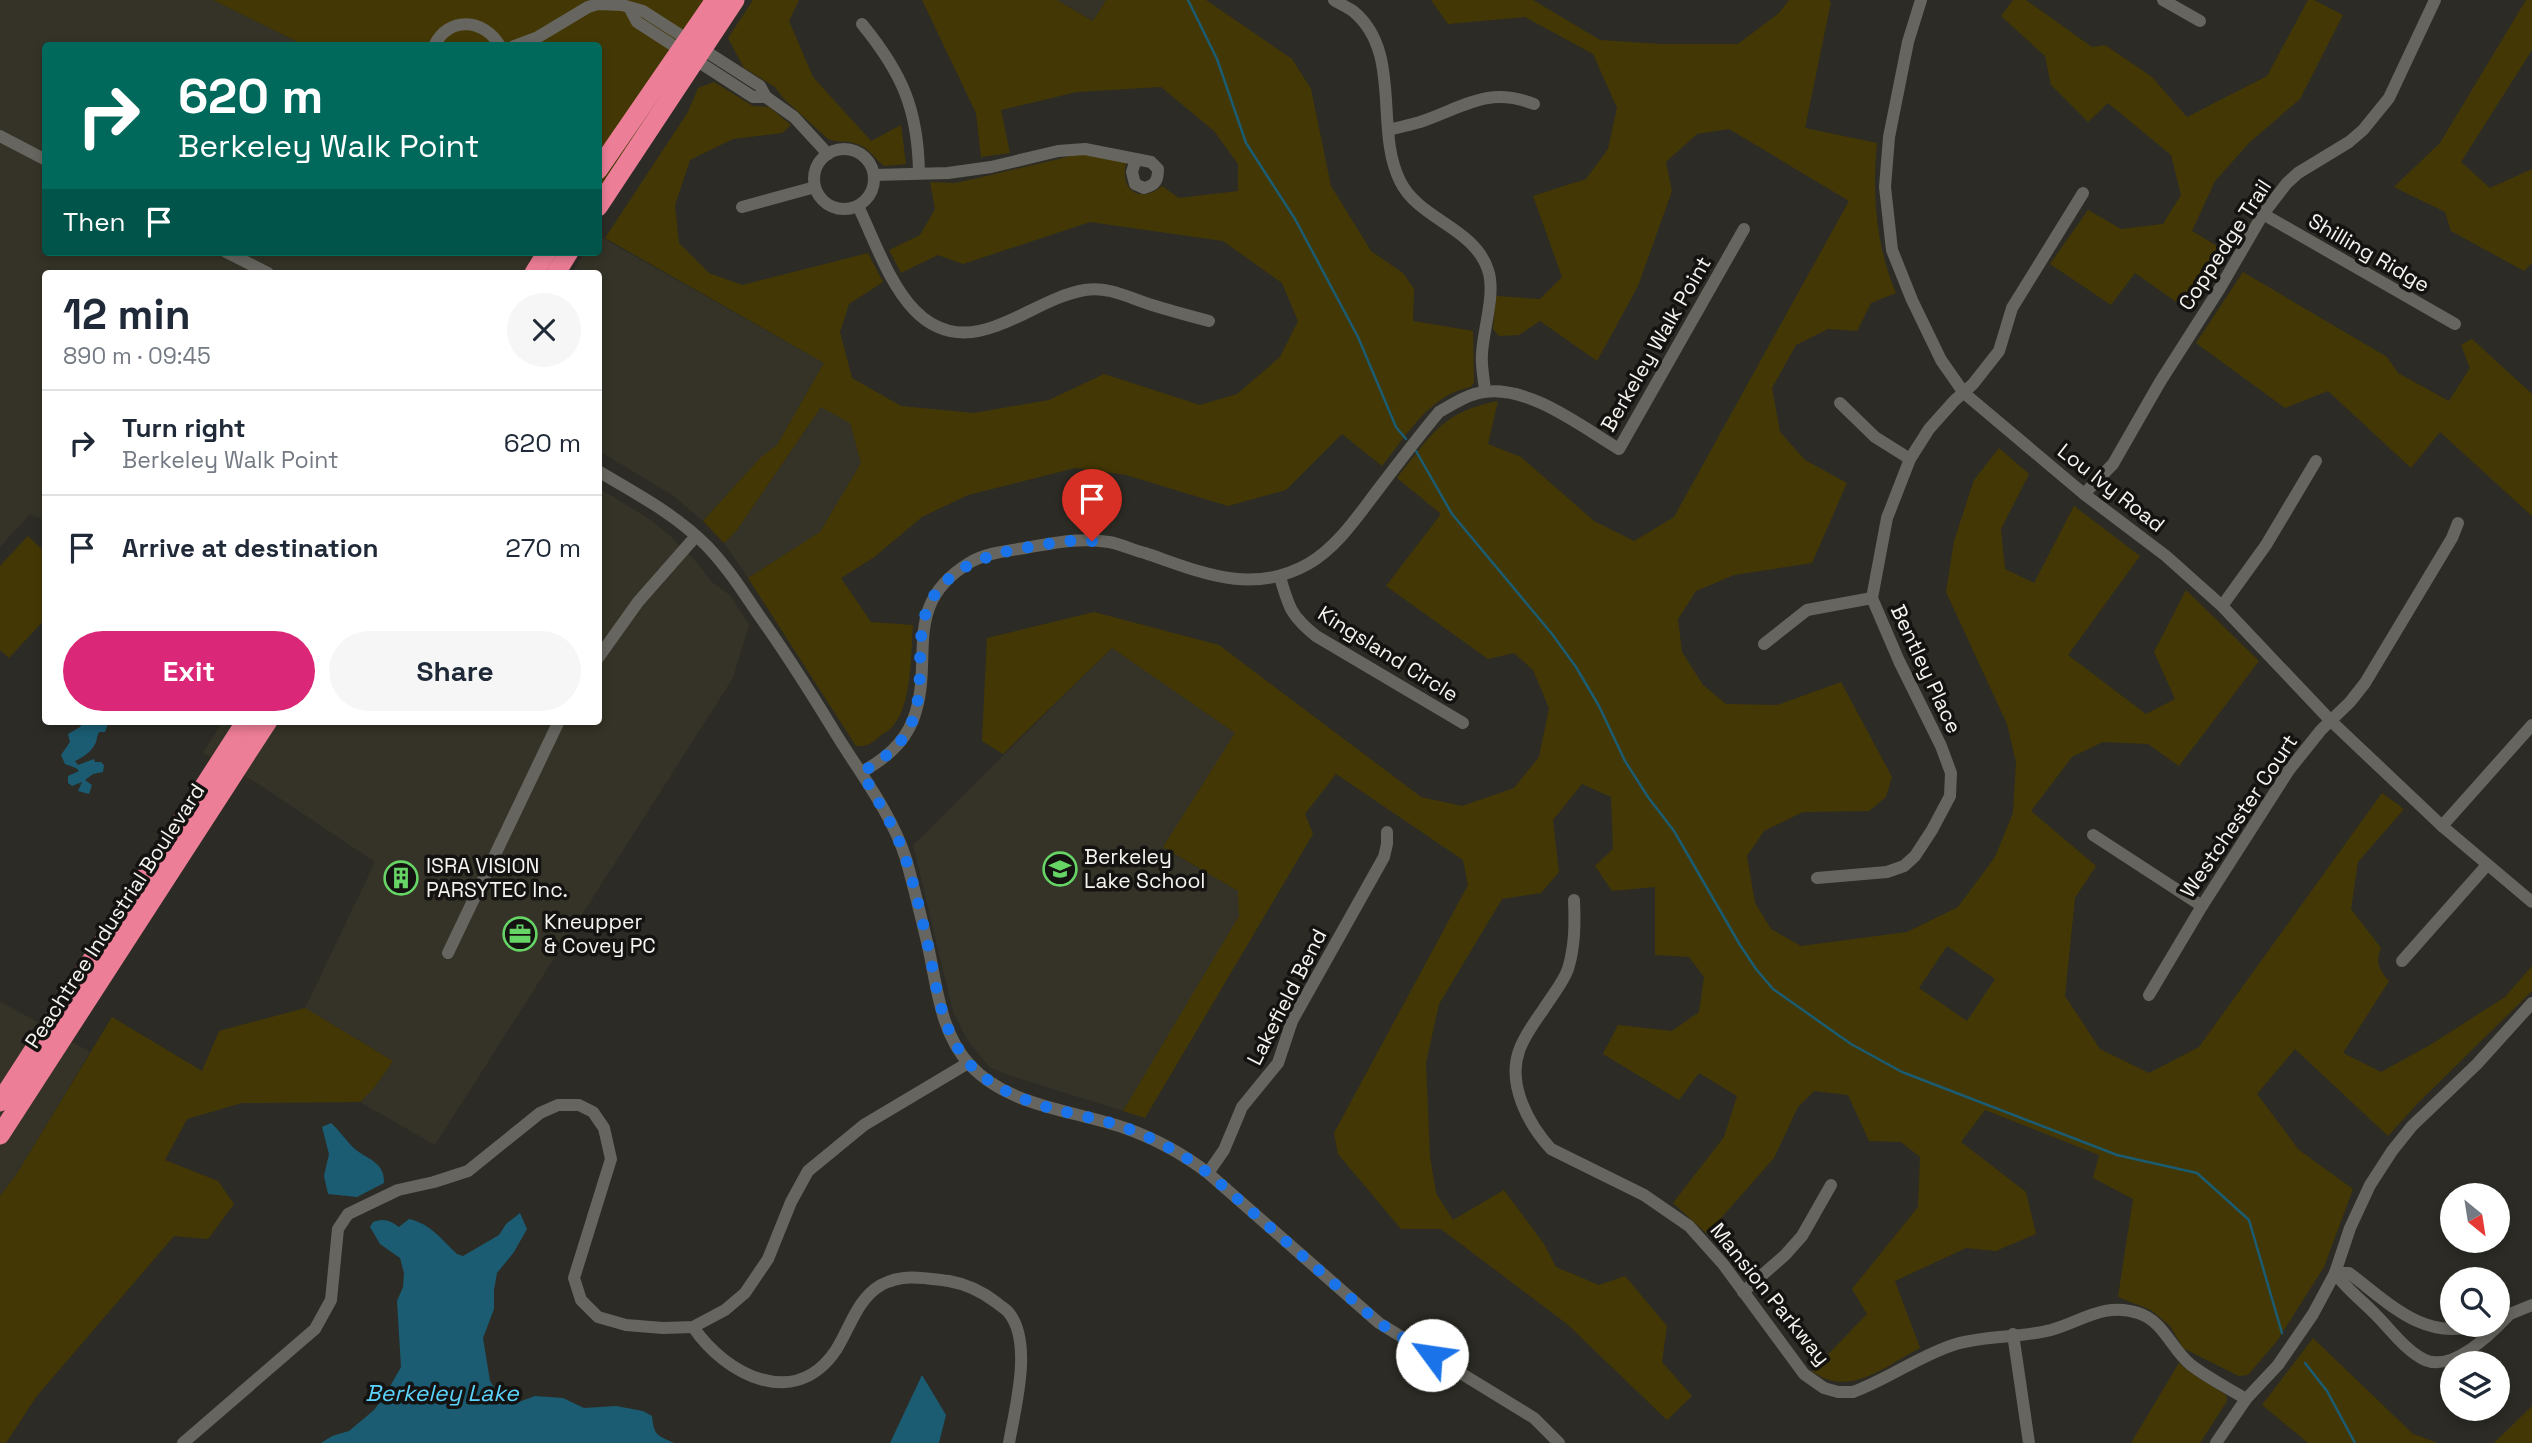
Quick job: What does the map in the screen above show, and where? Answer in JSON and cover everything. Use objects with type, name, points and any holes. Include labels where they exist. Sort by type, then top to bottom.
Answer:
[{"type":"highway","points":[[602,200],[691,51],[715,0]]},
{"type":"highway","points":[[602,165],[691,51],[736,0]]},
{"type":"highway","name":"Peachtree Industrial Boulevard","points":[[0,1102],[243,725]]},
{"type":"highway","name":"Peachtree Industrial Boulevard","points":[[0,1135],[265,725]]},
{"type":"street","points":[[862,772],[883,760],[901,741],[913,720],[919,685],[923,622],[933,597],[949,578],[971,562],[996,553],[1073,539],[1111,542],[1214,577],[1252,581],[1280,577],[1309,563],[1334,544],[1439,412],[1463,398],[1485,391],[1482,356],[1490,290],[1489,271],[1477,249],[1460,233],[1417,203],[1400,182],[1391,156],[1382,62],[1371,33],[1353,11],[1335,0]]},
{"type":"street","name":"Lou Ivy Road","points":[[1921,0],[1909,42],[1889,137],[1885,187],[1892,250],[1941,360],[1964,393],[2084,494],[2166,556],[2222,606],[2331,721],[2442,826],[2532,902]]},
{"type":"street","points":[[2163,0],[2200,21]]},
{"type":"street","name":"Coppedge Trail","points":[[2084,494],[2113,464],[2263,214],[2298,173],[2349,142],[2377,115],[2389,98],[2435,0]]},
{"type":"street","points":[[525,42],[588,7],[608,4],[631,9],[637,22],[691,51],[753,97],[766,96],[794,117],[828,154]]},
{"type":"street","points":[[436,42],[440,34],[462,23],[483,27],[496,42]]},
{"type":"street","points":[[862,24],[878,43],[901,81],[912,110],[918,137],[919,173]]},
{"type":"street","points":[[1389,130],[1420,122],[1483,97],[1517,98],[1534,104]]},
{"type":"street","points":[[0,136],[42,158]]},
{"type":"street","points":[[845,149],[857,152],[870,164],[874,175],[872,191],[867,200],[847,210],[835,208],[820,198],[815,187],[815,171],[820,162],[828,154],[845,149]]},
{"type":"street","points":[[874,175],[948,173],[992,167],[1058,151],[1085,149],[1136,159]]},
{"type":"street","points":[[742,206],[815,187]]},
{"type":"street","name":"Bentley Place","points":[[1817,878],[1886,872],[1904,866],[1915,856],[1932,831],[1950,796],[1951,772],[1941,746],[1899,661],[1872,598],[1887,518],[1910,459],[1929,429],[1973,384],[1999,351],[2012,308],[2083,193]]},
{"type":"street","points":[[858,206],[900,295],[915,313],[940,329],[970,333],[995,327],[1085,290],[1106,290],[1209,321]]},
{"type":"street","name":"Shilling Ridge","points":[[2263,214],[2455,324]]},
{"type":"street","name":"Berkeley Walk Point","points":[[1485,391],[1531,398],[1619,449],[1744,229]]},
{"type":"street","points":[[234,256],[262,270]]},
{"type":"street","points":[[1840,403],[1875,437],[1910,459]]},
{"type":"street","points":[[2222,606],[2266,545],[2316,461]]},
{"type":"street","points":[[602,473],[667,511],[696,536],[736,580],[862,772],[904,854],[928,947],[940,1008],[948,1029],[968,1063],[985,1079],[1003,1089],[1056,1110],[1102,1121],[1154,1139],[1179,1152],[1208,1173],[1379,1323],[1534,1418],[1559,1443]]},
{"type":"street","name":"Westchester Court","points":[[2149,995],[2289,770],[2350,702],[2371,674],[2452,538],[2458,523]]},
{"type":"street","points":[[602,652],[638,602],[696,536]]},
{"type":"street","name":"Kingsland Circle","points":[[1280,577],[1297,621],[1316,636],[1463,723]]},
{"type":"street","points":[[1765,644],[1807,610],[1872,598]]},
{"type":"street","points":[[448,953],[557,725]]},
{"type":"street","points":[[2442,826],[2532,725]]},
{"type":"street","name":"Lakefield Bend","points":[[1208,1173],[1224,1150],[1242,1107],[1278,1063],[1292,1021],[1384,857],[1387,832]]},
{"type":"street","points":[[2093,835],[2202,906]]},
{"type":"street","points":[[2402,961],[2487,864]]},
{"type":"street","name":"Mansion Parkway","points":[[1574,900],[1575,933],[1568,968],[1526,1036],[1517,1058],[1516,1075],[1526,1113],[1539,1137],[1551,1149],[1644,1195],[1689,1226],[1723,1264],[1804,1374],[1824,1388],[1853,1392],[1957,1343],[2057,1328],[2100,1311],[2137,1312],[2164,1331],[2190,1364],[2246,1399]]},
{"type":"street","points":[[2216,1443],[2246,1399],[2278,1365],[2313,1314],[2335,1273],[2350,1228],[2370,1185],[2392,1151],[2412,1126],[2477,1064],[2532,1003]]},
{"type":"street","points":[[183,1443],[315,1329],[331,1300],[338,1229],[348,1214],[398,1190],[468,1171],[540,1113],[558,1105],[579,1105],[593,1112],[604,1128],[611,1159],[574,1278],[581,1300],[598,1317],[626,1325],[692,1327],[725,1310],[745,1293],[768,1259],[791,1202],[808,1171],[864,1125],[968,1063]]},
{"type":"street","points":[[1742,1292],[1785,1255],[1802,1236],[1832,1185]]},
{"type":"street","points":[[2335,1273],[2349,1273],[2409,1318],[2421,1324],[2440,1327]]},
{"type":"street","points":[[2335,1273],[2345,1289],[2363,1301],[2407,1346],[2423,1359],[2432,1362],[2440,1361]]},
{"type":"street","points":[[692,1327],[704,1344],[729,1365],[761,1381],[787,1382],[813,1375],[835,1351],[863,1301],[880,1286],[902,1276],[956,1282],[986,1294],[1010,1314],[1020,1338],[1021,1360],[1009,1443]]},
{"type":"street","points":[[2510,1314],[2532,1305]]},
{"type":"street","points":[[2013,1334],[2029,1443]]},
{"type":"street","points":[[2467,1351],[2486,1337]]},
{"type":"shaded area","points":[[0,0],[213,0],[298,42],[42,42],[42,256],[552,256],[540,270],[42,270],[42,520],[30,514],[0,547]]},
{"type":"shaded area","points":[[213,0],[729,0],[602,190],[602,42],[298,42]]},
{"type":"shaded area","points":[[753,0],[799,0],[789,21],[813,77],[871,141],[901,125],[906,164],[884,166],[861,146],[828,139],[784,99],[775,87],[744,68],[728,38]]},
{"type":"shaded area","points":[[922,0],[1057,0],[1093,21],[1106,0],[1206,0],[1292,59],[1311,89],[1331,186],[1371,251],[1403,273],[1414,289],[1413,321],[1473,331],[1474,382],[1471,387],[1456,391],[1431,407],[1382,466],[1342,434],[1286,490],[1228,506],[1126,475],[1075,468],[968,495],[922,517],[873,558],[841,578],[871,622],[913,625],[907,692],[899,716],[892,727],[872,743],[856,746],[748,578],[820,532],[861,463],[850,423],[821,407],[737,530],[724,543],[703,521],[761,457],[777,445],[824,363],[605,238],[688,112],[698,88],[714,82],[753,106],[769,107],[791,125],[782,133],[733,139],[690,160],[675,205],[679,243],[709,273],[742,285],[868,253],[883,282],[849,304],[840,332],[852,378],[901,406],[974,413],[1049,400],[1104,374],[1200,405],[1237,394],[1280,357],[1298,321],[1282,283],[1223,241],[1090,222],[963,264],[938,255],[901,273],[889,250],[920,235],[935,209],[930,182],[955,183],[1080,154],[1124,161],[1129,188],[1140,194],[1147,194],[1162,186],[1179,198],[1238,191],[1238,164],[1214,131],[1161,87],[1077,92],[1001,110],[1010,153],[981,157],[976,113]]},
{"type":"shaded area","points":[[1057,0],[1106,0],[1094,21]]},
{"type":"shaded area","points":[[1431,0],[1533,0],[1600,40],[1661,44],[1738,44],[1779,13],[1789,0],[1831,2],[1805,128],[1877,143],[1877,220],[1884,257],[1896,293],[1871,303],[1857,331],[1828,329],[1796,345],[1772,388],[1780,432],[1805,460],[1847,483],[1812,563],[1734,575],[1696,591],[1678,619],[1682,652],[1703,685],[1726,704],[1777,705],[1841,682],[1892,777],[1886,797],[1869,811],[1803,812],[1764,831],[1747,856],[1755,903],[1771,929],[1801,946],[1907,932],[1958,907],[1995,857],[2013,813],[2016,762],[2007,724],[1946,592],[1954,541],[1974,480],[1999,448],[2029,474],[2001,529],[2005,569],[2034,583],[2074,506],[2140,556],[2068,655],[2146,714],[2175,699],[2154,652],[2186,590],[2259,661],[2179,766],[2148,744],[2103,742],[2072,757],[2031,811],[2096,866],[2075,898],[2065,996],[2100,1049],[2149,1073],[2199,1047],[2382,793],[2404,809],[2358,862],[2351,909],[2381,948],[2379,966],[2389,981],[2343,1053],[2381,1072],[2430,1045],[2505,997],[2532,966],[2532,991],[2388,1136],[2295,1049],[2257,1094],[2299,1150],[2353,1189],[2324,1267],[2277,1341],[2248,1375],[2239,1376],[2183,1348],[2170,1326],[2151,1310],[2118,1297],[2133,1199],[2093,1178],[2099,1155],[1985,1110],[1961,1142],[2026,1192],[2036,1234],[1996,1251],[1966,1248],[1895,1281],[1920,1348],[1880,1371],[1853,1381],[1826,1379],[1812,1371],[1867,1314],[1852,1289],[1918,1207],[1920,1157],[1901,1142],[1869,1141],[1848,1095],[1814,1091],[1798,1107],[1774,1158],[1707,1234],[1673,1203],[1724,1137],[1737,1096],[1699,1073],[1679,1100],[1603,1054],[1618,1025],[1672,1031],[1699,1012],[1704,977],[1689,957],[1655,955],[1655,887],[1612,891],[1595,866],[1613,849],[1611,797],[1582,784],[1553,820],[1559,872],[1541,893],[1502,899],[1439,1004],[1426,1063],[1430,1157],[1436,1193],[1453,1220],[1504,1190],[1544,1244],[1556,1267],[1599,1285],[1625,1276],[1667,1326],[1662,1362],[1692,1396],[1667,1420],[1567,1324],[1441,1229],[1401,1229],[1338,1154],[1334,1133],[1468,885],[1463,860],[1336,774],[1305,814],[1313,834],[1145,1118],[1123,1111],[1239,916],[1238,891],[1163,847],[1235,733],[1112,648],[1003,754],[982,741],[987,638],[1094,612],[1219,645],[1421,797],[1462,806],[1514,788],[1539,757],[1549,708],[1533,670],[1514,653],[1488,659],[1386,586],[1441,514],[1397,478],[1429,438],[1450,419],[1498,401],[1488,444],[1521,457],[1594,521],[1634,541],[1674,517],[1849,201],[1729,129],[1697,134],[1666,162],[1672,191],[1638,286],[1597,361],[1540,321],[1519,335],[1499,336],[1493,329],[1496,296],[1540,299],[1562,277],[1533,196],[1586,179],[1608,149],[1617,108],[1593,54],[1525,17],[1448,24]],"holes":[[[1947,946],[1995,979],[1967,1021],[1919,988]]]},
{"type":"shaded area","points":[[2013,0],[2026,0],[2092,47],[2105,45],[2152,77],[2187,117],[2267,76],[2308,0],[2314,0],[2343,15],[2300,99],[2249,143],[2215,181],[2192,231],[2229,253],[2192,313],[2135,273],[2111,305],[2050,264],[2088,210],[2121,229],[2163,224],[2181,195],[2171,155],[2108,103],[2088,122],[2051,85],[2045,56],[2001,16]]},
{"type":"shaded area","points":[[2526,0],[2532,0],[2532,50],[2461,162],[2490,188],[2532,169],[2532,263],[2524,271],[2451,231],[2445,212],[2394,187],[2440,143]]},
{"type":"shaded area","points":[[602,238],[824,363],[777,445],[761,457],[703,521],[672,495],[602,453],[602,270],[574,270],[583,256],[602,256]]},
{"type":"shaded area","points":[[2243,272],[2387,357],[2398,373],[2449,401],[2470,368],[2461,345],[2472,339],[2532,394],[2532,516],[2440,432],[2411,468],[2328,391],[2285,408],[2196,343]]},
{"type":"shaded area","points":[[822,406],[850,423],[861,463],[820,533],[748,578],[724,543],[737,530]]},
{"type":"shaded area","points":[[602,490],[651,520],[669,535],[693,558],[712,582],[730,595],[749,625],[733,678],[435,1145],[360,1102],[374,1088],[393,1061],[305,1008],[375,862],[257,783],[203,753],[220,725],[602,725]]},
{"type":"shaded area","points":[[28,536],[42,549],[42,622],[9,658],[0,650],[0,566]]},
{"type":"shaded area","name":"Berkeley Lake School","points":[[1112,648],[1236,733],[1163,847],[1238,891],[1240,916],[1123,1111],[989,1067],[968,1041],[953,1012],[913,845]]},
{"type":"shaded area","points":[[0,1001],[90,1052],[16,1175],[0,1196]]},
{"type":"shaded area","points":[[305,1008],[393,1061],[374,1088],[360,1102],[242,1103],[187,1119],[165,1160],[218,1181],[234,1204],[208,1239],[174,1236],[36,1397],[6,1443],[0,1443],[0,1196],[16,1175],[112,1017],[202,1071],[219,1031]]},
{"type":"shaded area","points":[[2313,1338],[2413,1434],[2438,1443],[2308,1443],[2262,1405]]},
{"type":"shaded area","points":[[2179,1363],[2226,1395],[2227,1401],[2200,1443],[2131,1443]]},
{"type":"shaded area","points":[[2532,1406],[2532,1443],[2494,1443]]},
{"type":"water","points":[[108,725],[105,732],[99,732],[92,748],[75,761],[78,765],[94,759],[104,765],[103,772],[93,774],[85,780],[92,785],[89,794],[78,791],[82,782],[72,786],[68,783],[68,776],[79,771],[65,764],[61,755],[70,742],[68,734],[80,727]]},
{"type":"water","points":[[331,1123],[355,1149],[379,1166],[384,1183],[357,1197],[328,1194],[324,1176],[329,1154],[322,1127]]},
{"type":"water","name":"Berkeley Lake","points":[[520,1213],[527,1229],[514,1252],[497,1273],[494,1309],[483,1338],[490,1381],[498,1393],[516,1403],[535,1396],[563,1398],[584,1408],[616,1406],[643,1411],[652,1416],[657,1434],[674,1443],[321,1443],[332,1436],[349,1431],[374,1410],[401,1367],[397,1301],[403,1287],[404,1273],[400,1258],[380,1244],[370,1227],[373,1222],[386,1220],[399,1227],[409,1219],[417,1221],[463,1256],[499,1235],[506,1224]]},
{"type":"water","points":[[922,1375],[946,1415],[939,1443],[890,1443]]},
{"type":"waterway","points":[[1188,0],[1217,59],[1246,143],[1295,219],[1358,337],[1396,427],[1406,439]]},
{"type":"waterway","points":[[1416,451],[1452,514],[1552,634],[1576,667],[1599,706],[1625,761],[1674,831],[1740,945],[1773,989],[1851,1044],[1902,1072],[2117,1155],[2197,1173],[2249,1220],[2282,1333]]},
{"type":"waterway","points":[[2305,1363],[2327,1391],[2355,1443]]},
{"type":"place","name":"Berkeley Lake School","points":[[1060,869]]},
{"type":"place","name":"ISRA VISION PARSYTEC Inc.","points":[[401,878]]},
{"type":"place","name":"Kneupper & Covey PC","points":[[520,934]]},
{"type":"route","points":[[1092,541],[1073,539],[996,553],[971,562],[949,578],[933,597],[923,622],[919,685],[913,720],[901,741],[883,760],[862,772],[904,854],[928,947],[940,1008],[948,1029],[968,1063],[985,1079],[1003,1089],[1056,1110],[1124,1128],[1179,1152],[1208,1173],[1379,1323],[1432,1355]]}]
